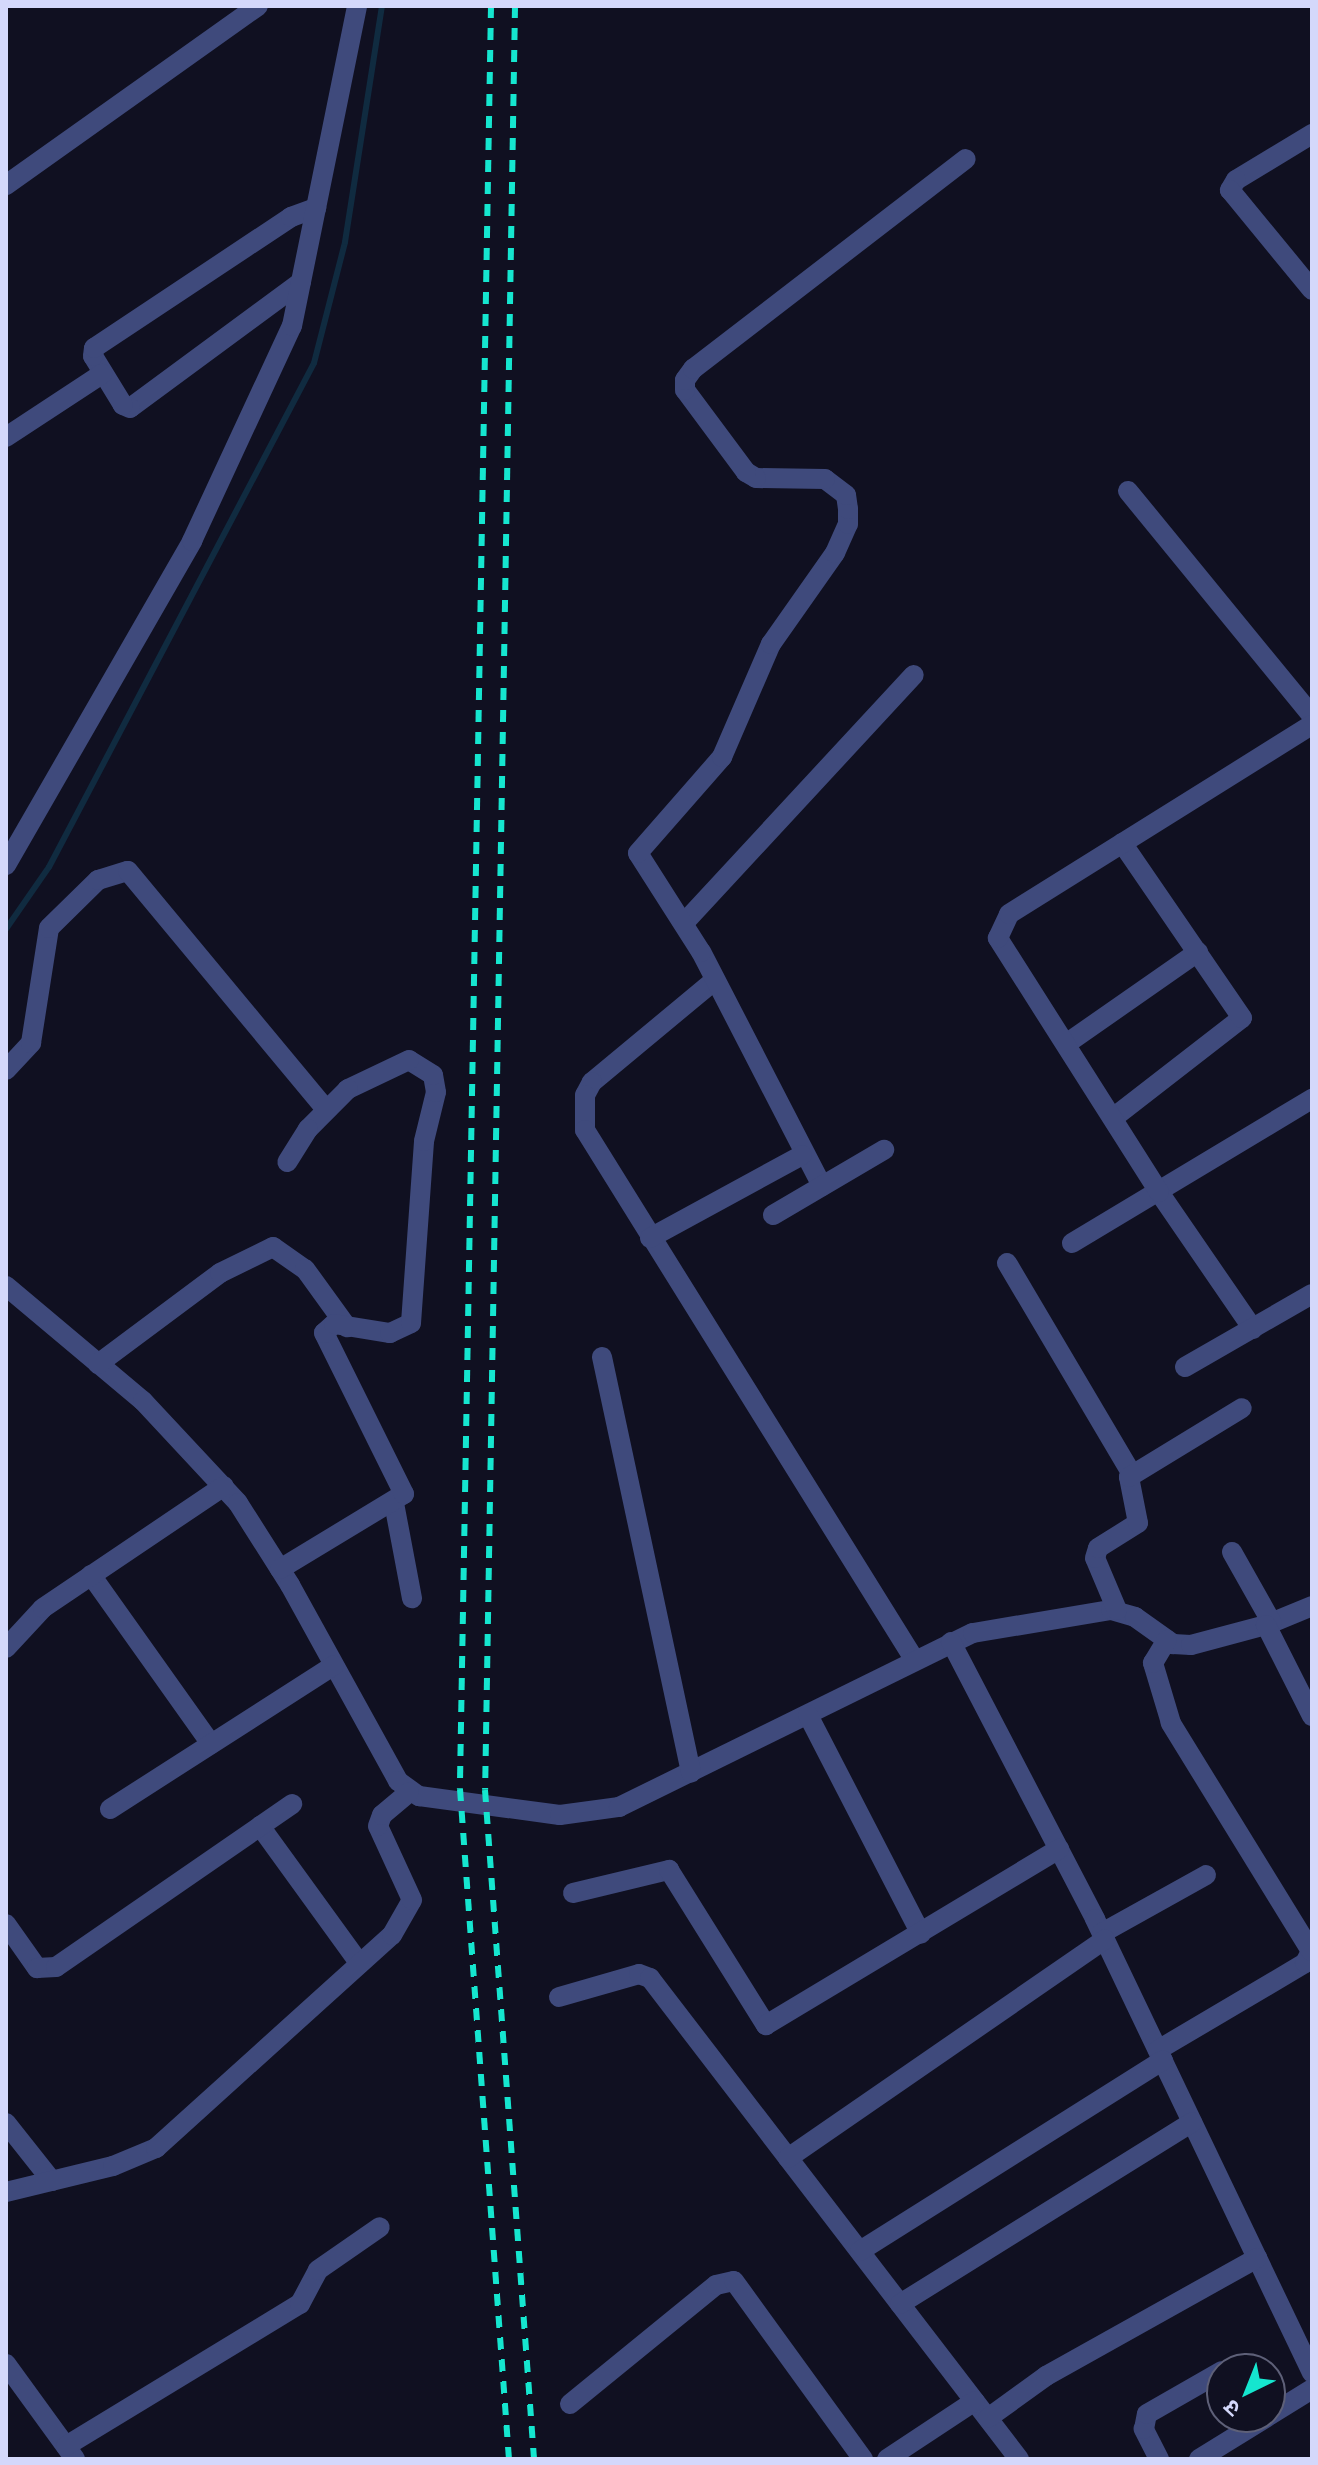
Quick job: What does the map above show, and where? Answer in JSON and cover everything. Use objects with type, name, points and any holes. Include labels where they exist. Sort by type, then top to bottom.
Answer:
[{"type":"street","points":[[6,185],[258,6]]},
{"type":"street","points":[[6,865],[192,541],[292,326],[357,6]]},
{"type":"street","points":[[1312,134],[1236,180],[1230,190],[1312,290]]},
{"type":"street","points":[[822,1186],[802,1155],[684,923],[641,862],[639,847],[722,757],[771,644],[835,553],[848,524],[846,495],[838,485],[825,479],[756,478],[746,472],[685,390],[685,380],[693,369],[966,159]]},
{"type":"street","points":[[301,282],[140,404],[123,405],[102,374],[94,348],[291,217],[316,208]]},
{"type":"street","points":[[6,437],[102,374]]},
{"type":"street","points":[[1128,491],[1312,716]]},
{"type":"street","points":[[684,923],[914,675]]},
{"type":"street","points":[[1253,1329],[1159,1192],[998,938],[1000,926],[1009,914],[1312,725]]},
{"type":"street","points":[[1113,1118],[1242,1018],[1122,843]]},
{"type":"street","points":[[6,1070],[31,1043],[49,928],[98,880],[128,871],[325,1108]]},
{"type":"street","points":[[1066,1044],[1198,952]]},
{"type":"street","points":[[715,980],[592,1082],[585,1095],[588,1138],[914,1659]]},
{"type":"street","points":[[280,1569],[394,1503],[405,1488],[324,1333],[327,1326],[390,1333],[411,1323],[424,1141],[436,1092],[433,1075],[409,1060],[348,1089],[325,1108],[287,1162]]},
{"type":"street","points":[[1072,1243],[1312,1099]]},
{"type":"street","points":[[773,1215],[884,1150]]},
{"type":"street","points":[[650,1238],[802,1155]]},
{"type":"street","points":[[98,1364],[220,1273],[273,1247],[305,1269],[347,1327]]},
{"type":"street","points":[[1007,1263],[1131,1473],[1138,1523],[1098,1548],[1095,1558],[1117,1610],[1167,1640],[1191,1645],[1269,1624],[1312,1606]]},
{"type":"street","points":[[6,1286],[143,1401],[224,1486],[280,1569],[409,1792],[486,1808],[586,1814],[619,1807],[951,1642],[983,1630],[1117,1610]]},
{"type":"street","points":[[1185,1367],[1312,1294]]},
{"type":"street","points":[[602,1357],[691,1773]]},
{"type":"street","points":[[1131,1473],[1242,1408]]},
{"type":"street","points":[[6,1648],[43,1608],[224,1486]]},
{"type":"street","points":[[394,1503],[412,1598]]},
{"type":"street","points":[[1232,1552],[1312,1716]]},
{"type":"street","points":[[91,1575],[211,1744]]},
{"type":"street","points":[[860,2251],[1305,1963],[1311,1951],[1171,1723],[1153,1663],[1167,1640]]},
{"type":"street","points":[[951,1642],[1103,1936],[1312,2373]]},
{"type":"street","points":[[110,1809],[334,1665]]},
{"type":"street","points":[[808,1715],[921,1934]]},
{"type":"street","points":[[6,2192],[125,2162],[156,2148],[360,1964],[407,1917],[412,1900],[378,1826],[382,1815],[409,1792]]},
{"type":"street","points":[[6,1924],[37,1968],[56,1967],[292,1804]]},
{"type":"street","points":[[260,1826],[360,1964]]},
{"type":"street","points":[[573,1893],[669,1870],[766,2025],[1059,1849]]},
{"type":"street","points":[[788,2158],[1103,1936],[1206,1875]]},
{"type":"street","points":[[559,1997],[639,1974],[650,1978],[1019,2459]]},
{"type":"street","points":[[900,2304],[1192,2122]]},
{"type":"street","points":[[6,2123],[52,2181]]},
{"type":"street","points":[[8,2372],[70,2453],[300,2304],[318,2270],[380,2227]]},
{"type":"street","points":[[988,2418],[1046,2376],[1257,2258]]},
{"type":"street","points":[[570,2404],[716,2285],[734,2281],[863,2459]]},
{"type":"street","points":[[1159,2459],[1144,2429],[1147,2414],[1206,2380]]},
{"type":"street","points":[[1286,2405],[1312,2389]]},
{"type":"street","points":[[887,2459],[975,2401]]},
{"type":"street","points":[[1199,2459],[1241,2433]]},
{"type":"waterway","points":[[6,929],[49,867],[314,363],[345,242],[382,6]]},
{"type":"railway","points":[[491,6],[460,1789],[509,2459]]},
{"type":"railway","points":[[515,6],[485,1790],[534,2459]]}]
